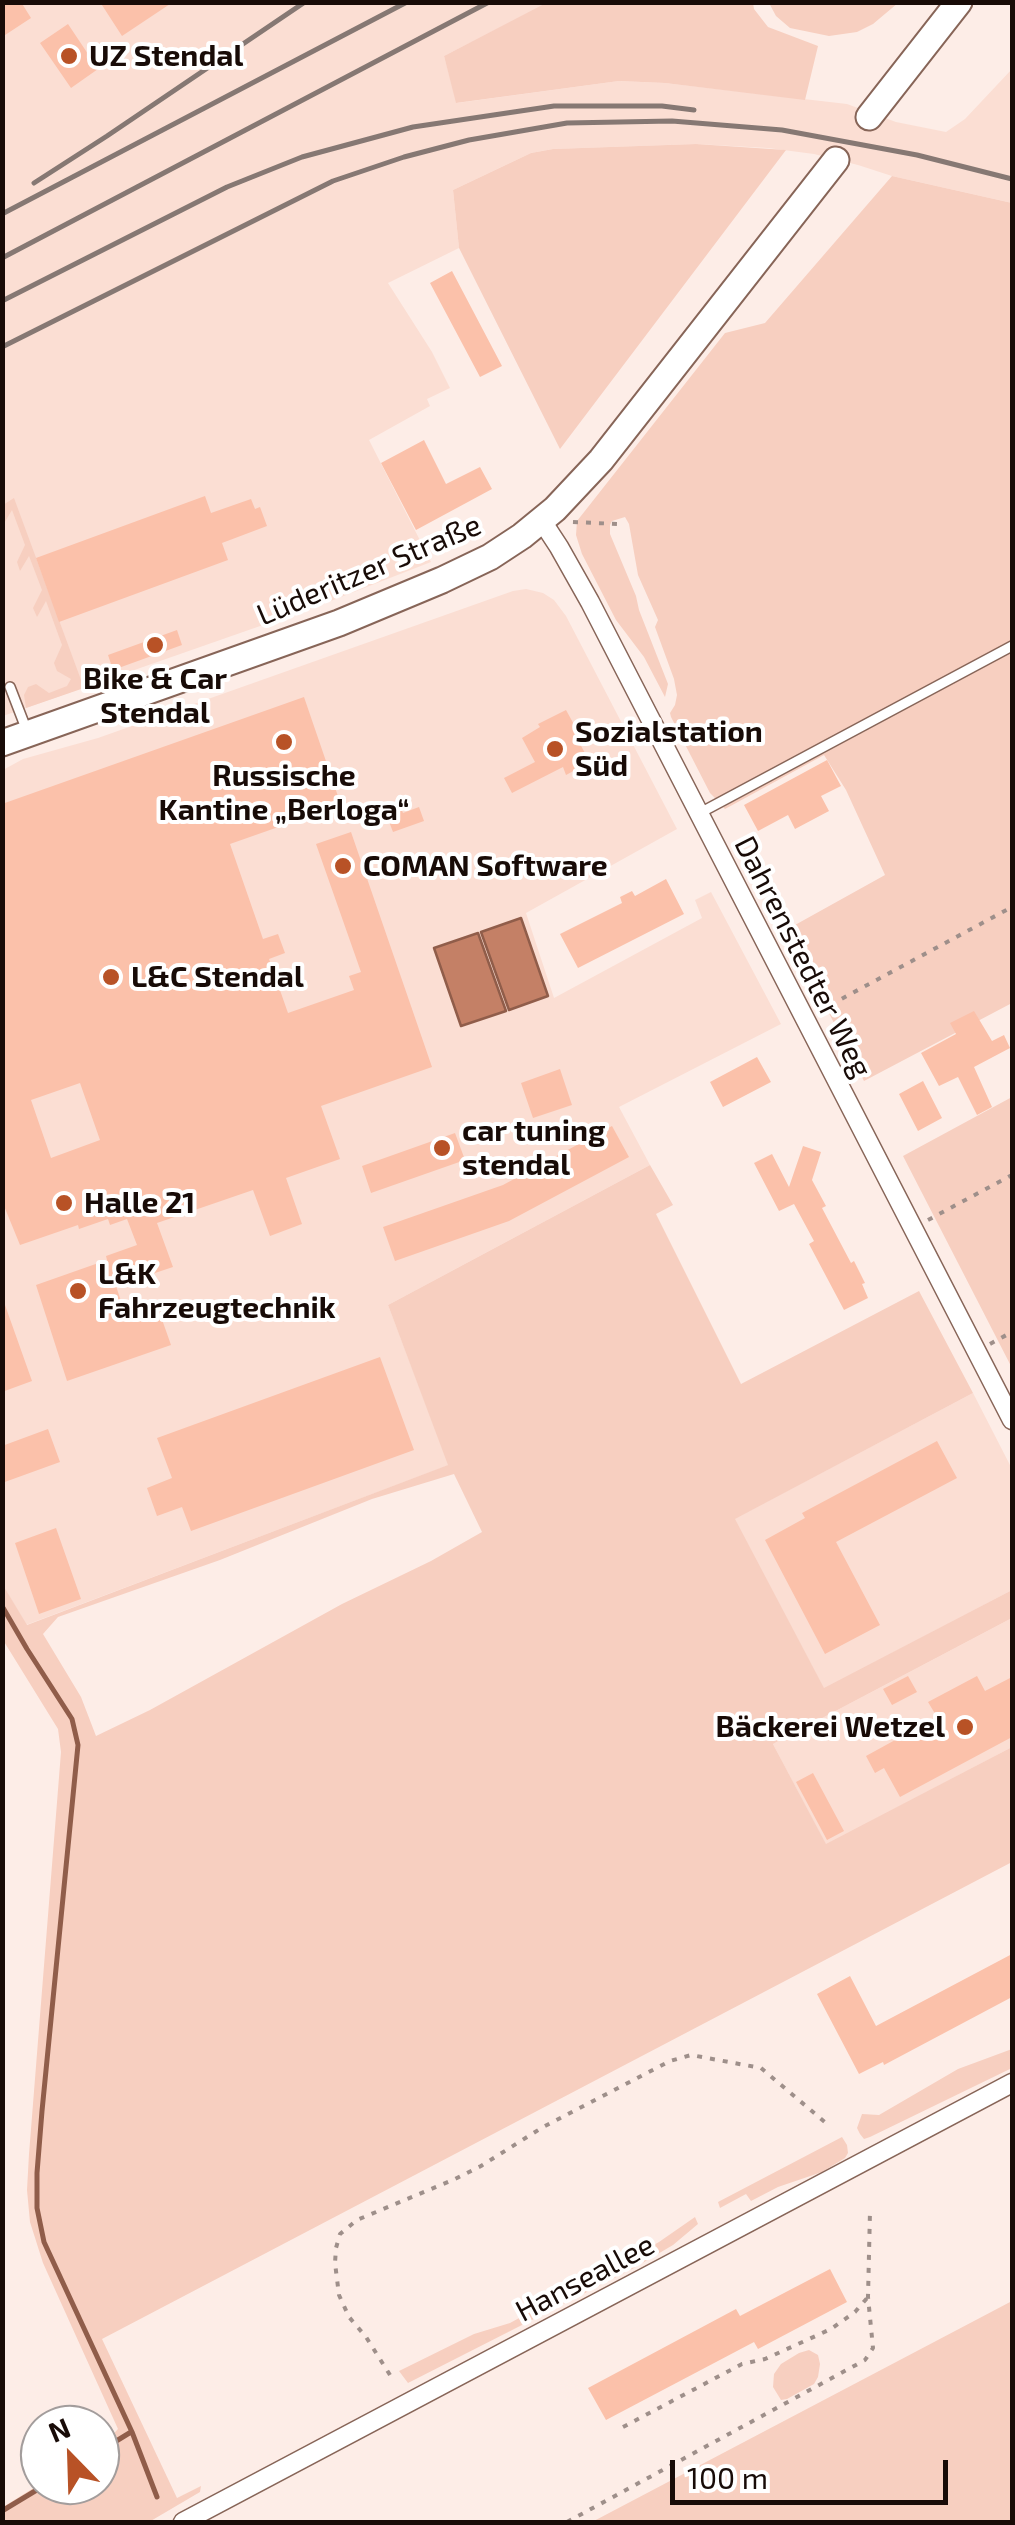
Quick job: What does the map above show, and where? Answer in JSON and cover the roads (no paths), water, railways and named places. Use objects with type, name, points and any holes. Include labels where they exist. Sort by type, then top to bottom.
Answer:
[{"type":"main road","points":[[869,117],[958,2]]},
{"type":"main road","name":"Lüderitzer Straße","points":[[2,743],[389,603],[490,557],[552,522],[836,160]]},
{"type":"street","name":"Dahrenstedter Weg","points":[[552,522],[559,546],[1012,1420]]},
{"type":"street","name":"Hanseallee","points":[[183,2522],[1012,2083]]},
{"type":"lane","points":[[698,814],[1012,646]]},
{"type":"lane","points":[[10,687],[28,734]]},
{"type":"waterway","points":[[2,1606],[72,1719],[78,1745],[42,2111],[37,2208],[44,2242],[132,2432],[157,2497]]},
{"type":"waterway","points":[[120,2439],[131,2432]]},
{"type":"waterway","points":[[2,2511],[20,2500]]},
{"type":"railway","points":[[34,183],[305,2]]},
{"type":"railway","points":[[2,214],[407,2]]},
{"type":"railway","points":[[2,258],[489,2]]},
{"type":"railway","points":[[2,301],[227,187],[302,157],[413,127],[554,106],[662,106],[694,110]]},
{"type":"railway","points":[[2,347],[333,181],[469,140],[567,123],[672,121],[782,130],[917,155],[1012,179]]},
{"type":"place","name":"UZ Stendal","points":[[69,56]]},
{"type":"place","name":"Bike & Car Stendal","points":[[155,645]]},
{"type":"place","name":"Russische Kantine „Berloga“","points":[[284,742]]},
{"type":"place","name":"Sozialstation Süd","points":[[555,749]]},
{"type":"place","name":"COMAN Software","points":[[343,866]]},
{"type":"place","name":"L&C Stendal","points":[[111,977]]},
{"type":"place","name":"car tuning stendal","points":[[442,1148]]},
{"type":"place","name":"Halle 21","points":[[64,1203]]},
{"type":"place","name":"L&K Fahrzeugtechnik","points":[[78,1291]]},
{"type":"place","name":"Bäckerei Wetzel","points":[[965,1727]]}]
